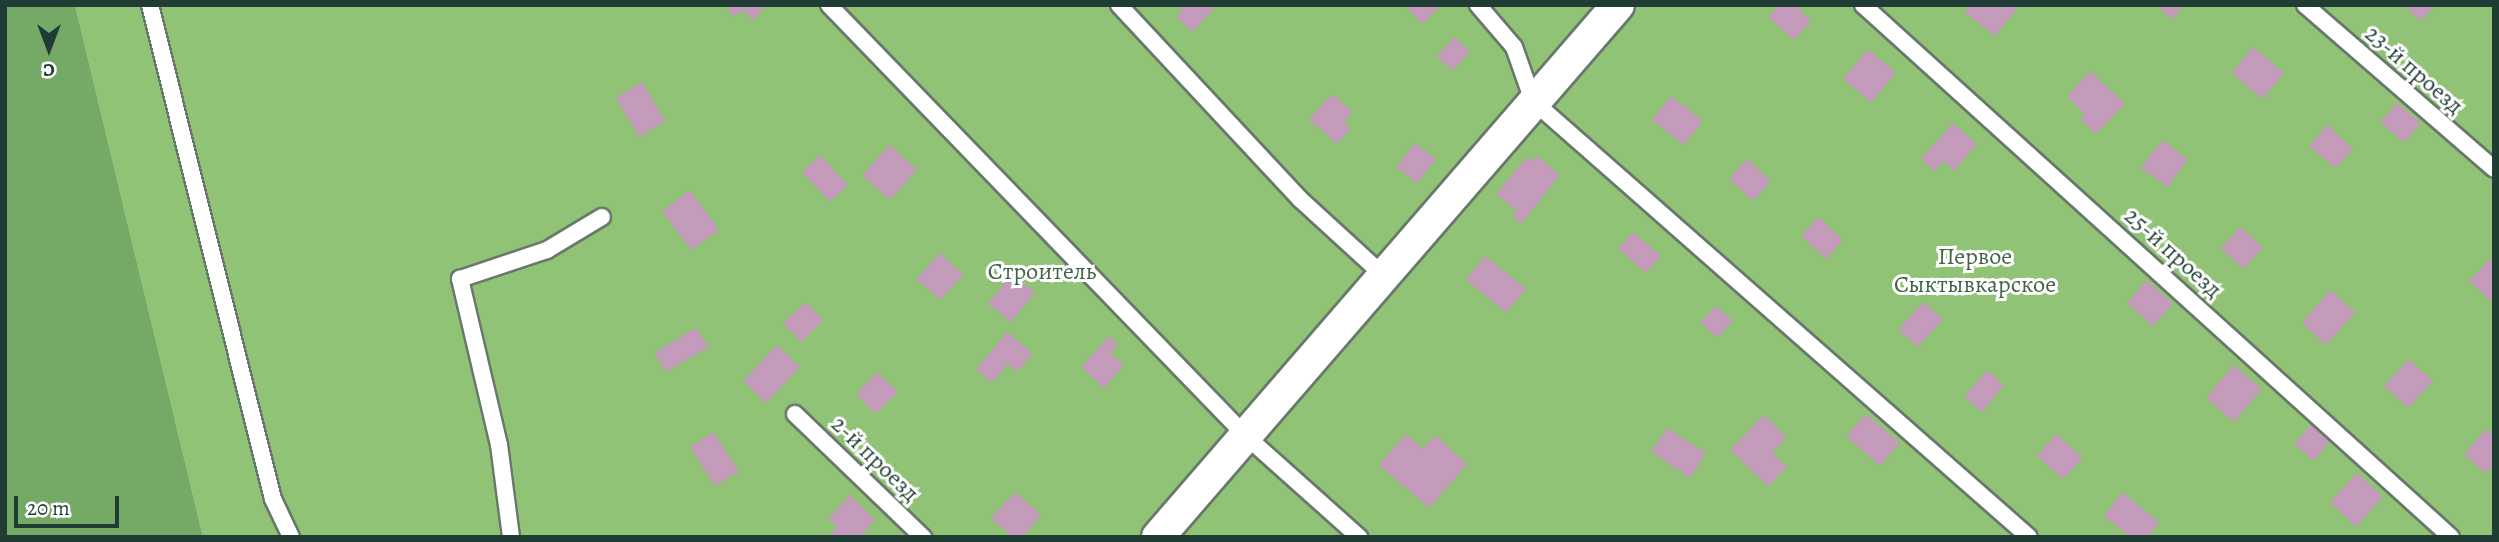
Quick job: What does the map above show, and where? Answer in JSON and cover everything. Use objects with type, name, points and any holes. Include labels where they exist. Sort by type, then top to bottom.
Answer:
[{"type":"street","points":[[1158,537],[1618,5]]},
{"type":"lane","points":[[150,5],[273,499],[291,537]]},
{"type":"lane","points":[[829,5],[1246,436],[1359,537]]},
{"type":"lane","points":[[1119,5],[1301,200],[1385,277]]},
{"type":"lane","points":[[1478,5],[1514,47],[1534,101],[2029,537]]},
{"type":"lane","name":"25-й проезд","points":[[1863,5],[2451,537]]},
{"type":"lane","name":"23-й проезд","points":[[2305,5],[2494,169]]},
{"type":"lane","points":[[511,537],[499,444],[460,279],[547,250],[602,216]]},
{"type":"lane","name":"2-й проезд","points":[[795,414],[923,537]]},
{"type":"green space","points":[[5,5],[75,5],[203,537],[5,537]]},
{"type":"green space","points":[[75,5],[2494,5],[2494,537],[203,537]]},
{"type":"building","points":[[730,5],[767,5],[753,20],[741,10],[735,17],[727,10]]},
{"type":"building","points":[[1177,5],[1217,5],[1193,32],[1176,17],[1183,10]]},
{"type":"building","points":[[1404,5],[1442,5],[1422,24]]},
{"type":"building","points":[[1778,5],[1803,5],[1799,10],[1811,21],[1794,40],[1768,17]]},
{"type":"building","points":[[1970,5],[2020,5],[1995,36],[1964,12]]},
{"type":"building","points":[[2156,5],[2185,5],[2172,19]]},
{"type":"building","points":[[2403,5],[2435,5],[2421,21]]},
{"type":"building","points":[[1454,37],[1470,51],[1453,71],[1437,57]]},
{"type":"building","points":[[2253,47],[2284,73],[2262,99],[2232,73]]},
{"type":"building","points":[[1868,49],[1896,73],[1871,103],[1843,79]]},
{"type":"building","points":[[2090,71],[2125,104],[2096,134],[2080,119],[2085,114],[2067,96]]},
{"type":"building","points":[[642,82],[665,121],[639,137],[616,98]]},
{"type":"building","points":[[1332,94],[1353,112],[1344,122],[1351,129],[1337,144],[1309,119]]},
{"type":"building","points":[[1671,96],[1703,121],[1684,145],[1652,120]]},
{"type":"building","points":[[2397,103],[2421,123],[2404,143],[2380,122]]},
{"type":"building","points":[[1953,123],[1977,144],[1954,171],[1943,161],[1934,171],[1921,159]]},
{"type":"building","points":[[2327,125],[2353,149],[2335,168],[2309,146]]},
{"type":"building","points":[[2162,140],[2188,159],[2168,187],[2141,168]]},
{"type":"building","points":[[1415,143],[1436,159],[1417,183],[1396,167]]},
{"type":"building","points":[[890,145],[917,170],[890,200],[862,175]]},
{"type":"building","points":[[820,155],[848,185],[830,202],[802,172]]},
{"type":"building","points":[[1537,156],[1560,175],[1521,224],[1513,217],[1517,211],[1496,194],[1527,157],[1532,161]]},
{"type":"building","points":[[1747,159],[1771,181],[1753,201],[1729,179]]},
{"type":"building","points":[[690,190],[719,230],[691,250],[662,211]]},
{"type":"building","points":[[1818,217],[1843,240],[1826,259],[1801,236]]},
{"type":"building","points":[[2240,227],[2263,247],[2244,269],[2221,249]]},
{"type":"building","points":[[1633,232],[1661,256],[1646,273],[1618,249]]},
{"type":"building","points":[[940,253],[963,275],[940,300],[916,279]]},
{"type":"building","points":[[1485,256],[1526,289],[1506,313],[1466,280]]},
{"type":"building","points":[[2490,259],[2494,262],[2494,304],[2469,281]]},
{"type":"building","points":[[1012,274],[1035,293],[1011,322],[988,304]]},
{"type":"building","points":[[2147,280],[2173,304],[2153,326],[2127,303]]},
{"type":"building","points":[[2330,290],[2355,312],[2326,345],[2302,323]]},
{"type":"building","points":[[806,302],[823,320],[801,342],[783,323]]},
{"type":"building","points":[[1923,302],[1943,319],[1918,347],[1898,330]]},
{"type":"building","points":[[1716,306],[1733,321],[1717,338],[1700,322]]},
{"type":"building","points":[[696,328],[709,347],[666,372],[654,353]]},
{"type":"building","points":[[1007,332],[1033,354],[1018,372],[1008,364],[992,383],[976,369]]},
{"type":"building","points":[[1109,336],[1118,344],[1110,353],[1124,365],[1104,388],[1081,367]]},
{"type":"building","points":[[777,345],[800,367],[766,403],[743,381]]},
{"type":"building","points":[[2409,359],[2433,381],[2408,408],[2384,386]]},
{"type":"building","points":[[2234,365],[2262,389],[2234,422],[2206,398]]},
{"type":"building","points":[[1987,370],[2004,385],[1982,412],[1964,397]]},
{"type":"building","points":[[877,372],[898,392],[876,414],[856,394]]},
{"type":"building","points":[[1866,414],[1900,443],[1880,466],[1846,436]]},
{"type":"building","points":[[1764,415],[1787,437],[1772,453],[1787,467],[1768,486],[1730,450]]},
{"type":"building","points":[[2311,424],[2331,439],[2314,461],[2294,445]]},
{"type":"building","points":[[1667,428],[1706,453],[1690,478],[1651,452]]},
{"type":"building","points":[[2486,429],[2494,436],[2494,465],[2486,474],[2464,454]]},
{"type":"building","points":[[713,432],[739,471],[715,486],[690,447]]},
{"type":"building","points":[[1406,434],[1423,449],[1435,435],[1467,464],[1429,508],[1379,465]]},
{"type":"building","points":[[2056,434],[2083,458],[2063,479],[2037,456]]},
{"type":"building","points":[[2357,473],[2383,497],[2356,527],[2330,502]]},
{"type":"building","points":[[1015,492],[1041,515],[1022,537],[1012,537],[991,518]]},
{"type":"building","points":[[2122,492],[2159,522],[2147,537],[2130,537],[2104,516]]},
{"type":"building","points":[[850,495],[875,520],[859,537],[827,537],[837,527],[828,518]]},
{"type":"park label","name":"Первое Сыктывкарское","points":[[1975,271]]},
{"type":"park label","name":"Строитель","points":[[1042,272]]}]
